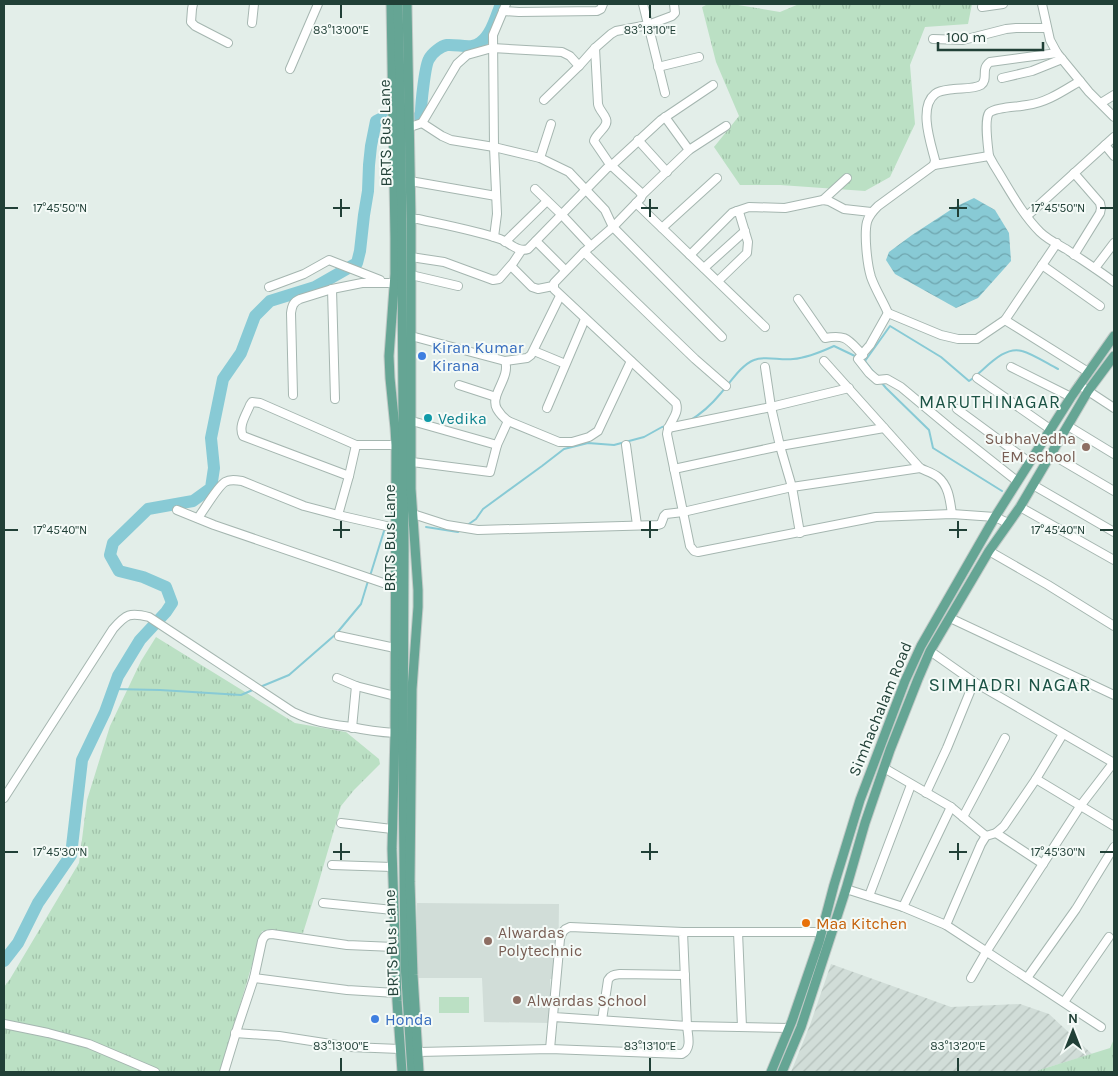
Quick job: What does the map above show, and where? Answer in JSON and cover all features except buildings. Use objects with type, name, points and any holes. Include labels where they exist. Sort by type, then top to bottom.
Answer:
[{"type":"main road","points":[[390,4],[410,181],[411,489],[418,590],[412,675],[410,882],[412,975],[419,1072]]},
{"type":"main road","name":"BRTS Bus Lane","points":[[398,4],[400,93]]},
{"type":"main road","points":[[402,1072],[396,993],[392,867],[395,733],[396,445],[389,356],[390,283],[403,128],[400,93],[407,4]]},
{"type":"main road","name":"BRTS Bus Lane","points":[[403,128],[404,934],[412,1072]]},
{"type":"main road","name":"Simhachalam Road","points":[[771,1072],[790,1025],[821,932],[860,800],[904,680],[921,646],[995,517],[1071,397],[1114,336]]},
{"type":"main road","points":[[782,1072],[801,1027],[884,768],[930,651],[989,551],[1033,485],[1088,391],[1114,356]]},
{"type":"main road","points":[[921,646],[930,651]]},
{"type":"main road","points":[[834,885],[846,888]]},
{"type":"main road","points":[[790,1025],[801,1027]]},
{"type":"street","points":[[193,4],[191,22],[228,44]]},
{"type":"street","points":[[252,24],[254,4]]},
{"type":"street","points":[[290,68],[317,4]]},
{"type":"street","points":[[494,237],[497,214],[492,35],[505,7],[519,12],[597,11],[602,8],[603,4]]},
{"type":"street","points":[[643,4],[665,93]]},
{"type":"street","points":[[544,100],[611,34],[616,31],[648,25],[672,16],[675,13],[674,4]]},
{"type":"street","points":[[982,7],[1003,4]]},
{"type":"street","points":[[1042,4],[1050,40],[1060,56],[1080,82],[1114,117]]},
{"type":"street","points":[[933,39],[963,40],[1011,29],[1047,28]]},
{"type":"street","points":[[403,128],[422,123],[457,64],[467,54],[492,48],[562,52],[570,56],[579,66]]},
{"type":"street","points":[[595,48],[598,104],[606,123],[596,135],[594,141],[611,166],[642,195]]},
{"type":"street","points":[[1002,78],[1032,71],[1060,56]]},
{"type":"street","points":[[934,165],[935,160],[927,127],[927,118],[930,99],[934,95],[942,91],[982,84],[985,80],[984,69],[986,64],[990,62],[1060,56]]},
{"type":"street","points":[[658,66],[699,57]]},
{"type":"street","points":[[1080,82],[1045,100],[1030,105],[996,109],[990,112],[987,118],[989,156],[1026,216],[1046,238],[1114,282]]},
{"type":"street","points":[[411,257],[444,262],[493,280],[499,279],[521,251],[528,249],[607,168],[665,117],[713,85]]},
{"type":"street","points":[[1101,103],[1114,95]]},
{"type":"street","points":[[665,117],[689,150]]},
{"type":"street","points":[[422,123],[452,140],[494,147],[540,158],[569,172],[605,210],[613,227],[722,337]]},
{"type":"street","points":[[540,158],[551,124]]},
{"type":"street","points":[[553,286],[554,282],[565,270],[613,227],[642,195],[689,150],[726,126]]},
{"type":"street","points":[[1026,216],[1114,137]]},
{"type":"street","points":[[638,140],[666,172]]},
{"type":"street","points":[[1105,145],[1114,156]]},
{"type":"street","points":[[989,156],[934,165],[871,212],[867,221],[866,235],[871,277],[888,312],[930,332],[958,339],[977,339],[1005,320],[1056,243]]},
{"type":"street","points":[[1074,173],[1100,203],[1101,208],[1100,214],[1074,255]]},
{"type":"street","points":[[662,228],[717,178]]},
{"type":"street","points":[[823,200],[847,178]]},
{"type":"street","points":[[410,181],[496,196]]},
{"type":"street","points":[[535,189],[562,215],[587,249],[694,358],[726,386]]},
{"type":"street","points":[[690,255],[732,213],[749,206],[784,208],[823,200],[844,209],[871,212]]},
{"type":"street","points":[[505,242],[547,201]]},
{"type":"street","points":[[636,203],[765,327]]},
{"type":"street","points":[[718,281],[747,252],[748,242],[741,214],[737,211]]},
{"type":"street","points":[[411,219],[494,237],[521,251]]},
{"type":"street","points":[[704,268],[745,231]]},
{"type":"street","points":[[536,241],[565,270]]},
{"type":"street","points":[[1095,268],[1114,243]]},
{"type":"street","points":[[269,287],[304,274],[327,261],[332,261],[390,283]]},
{"type":"street","points":[[511,266],[532,287],[538,289],[553,286]]},
{"type":"street","points":[[1042,266],[1100,306]]},
{"type":"street","points":[[411,275],[458,286]]},
{"type":"street","points":[[293,395],[291,312],[295,301],[332,289],[362,283],[390,283]]},
{"type":"street","points":[[553,286],[560,296],[676,403],[678,408],[667,434],[690,546],[694,551],[698,552],[800,533],[876,517],[952,514],[995,517],[1008,523]]},
{"type":"street","points":[[332,289],[335,399]]},
{"type":"street","points":[[411,336],[505,361],[527,358],[534,351],[560,296]]},
{"type":"street","points":[[798,299],[825,338],[841,336],[848,340],[861,357],[869,373],[877,380],[884,379],[902,387],[1017,481]]},
{"type":"street","points":[[861,357],[878,332],[888,312]]},
{"type":"street","points":[[547,408],[585,319]]},
{"type":"street","points":[[1005,320],[1088,372]]},
{"type":"street","points":[[534,351],[563,363]]},
{"type":"street","points":[[505,361],[507,366],[506,374],[496,397],[495,404],[497,410],[508,422],[559,442],[572,442],[589,437],[598,431],[631,361]]},
{"type":"street","points":[[824,361],[920,468],[937,477],[945,485],[952,514]]},
{"type":"street","points":[[765,367],[771,406],[792,487],[800,533]]},
{"type":"street","points":[[1011,367],[1071,397]]},
{"type":"street","points":[[977,378],[1050,430]]},
{"type":"street","points":[[459,385],[496,397]]},
{"type":"street","points":[[1079,385],[1114,408]]},
{"type":"street","points":[[668,428],[849,388]]},
{"type":"street","points":[[349,476],[243,436],[241,428],[252,402],[256,402],[356,445],[396,445]]},
{"type":"street","points":[[957,409],[1029,462]]},
{"type":"street","points":[[412,421],[497,445]]},
{"type":"street","points":[[412,462],[490,472],[497,445],[508,422]]},
{"type":"street","points":[[1068,426],[1114,454]]},
{"type":"street","points":[[674,469],[780,446],[884,428]]},
{"type":"street","points":[[626,444],[636,525]]},
{"type":"street","points":[[338,515],[356,445]]},
{"type":"street","points":[[1051,454],[1114,491]]},
{"type":"street","points":[[413,514],[447,525],[478,530],[658,525],[661,524],[666,514],[683,512],[792,487],[920,468]]},
{"type":"street","points":[[198,518],[220,486],[226,481],[234,480],[242,481],[304,506],[395,528]]},
{"type":"street","points":[[1033,485],[1114,532]]},
{"type":"street","points":[[1020,506],[1114,560]]},
{"type":"street","points":[[178,510],[395,587]]},
{"type":"street","points":[[989,551],[1114,626]]},
{"type":"street","points":[[4,798],[113,629],[121,619],[134,613],[149,617],[305,718],[320,723],[395,733]]},
{"type":"street","points":[[950,618],[1114,695]]},
{"type":"street","points":[[340,636],[395,648]]},
{"type":"street","points":[[930,651],[974,682],[1114,762],[1081,806],[971,978]]},
{"type":"street","points":[[337,678],[356,686],[395,696]]},
{"type":"street","points":[[926,793],[974,682]]},
{"type":"street","points":[[352,728],[356,686]]},
{"type":"street","points":[[946,925],[981,844],[986,836],[996,833],[1004,826],[1036,779],[1063,734]]},
{"type":"street","points":[[963,817],[1005,738]]},
{"type":"street","points":[[884,768],[950,807],[986,836]]},
{"type":"street","points":[[1036,779],[1114,826]]},
{"type":"street","points":[[869,896],[911,785]]},
{"type":"street","points":[[903,907],[950,807]]},
{"type":"street","points":[[341,823],[392,829]]},
{"type":"street","points":[[996,833],[1043,864]]},
{"type":"street","points":[[1027,978],[1076,909],[1114,847]]},
{"type":"street","points":[[332,865],[392,867]]},
{"type":"street","points":[[846,888],[903,907],[946,925],[1101,1027]]},
{"type":"street","points":[[323,903],[393,910]]},
{"type":"street","points":[[550,1049],[560,939],[563,932],[570,927],[683,932],[821,932]]},
{"type":"street","points":[[418,1052],[550,1049],[682,1054],[688,1048],[683,932]]},
{"type":"street","points":[[738,932],[742,1027]]},
{"type":"street","points":[[224,1072],[254,978],[262,941],[267,934],[347,945],[394,947]]},
{"type":"street","points":[[1064,1002],[1109,937]]},
{"type":"street","points":[[602,1020],[610,977],[620,974],[685,975]]},
{"type":"street","points":[[254,978],[347,990],[396,993]]},
{"type":"street","points":[[554,1017],[687,1026],[742,1027],[790,1025]]},
{"type":"street","points":[[4,1024],[89,1044],[155,1072]]},
{"type":"street","points":[[235,1034],[279,1036],[350,1047],[400,1049]]},
{"type":"shaded area","name":"Alwardas Polytechnic","points":[[417,903],[559,904],[558,979],[550,979],[551,1023],[484,1022],[482,978],[417,978]]},
{"type":"shaded area","points":[[831,964],[951,1007],[1020,1004],[1049,1014],[1092,1054],[1033,1072],[791,1072]]},
{"type":"green space","points":[[708,4],[732,4],[780,12],[799,4],[972,4],[968,24],[925,27],[910,65],[915,124],[890,177],[865,191],[780,185],[740,185],[714,147],[739,116],[716,62],[702,7]]},
{"type":"green space","points":[[156,637],[295,723],[346,732],[379,759],[380,764],[341,806],[303,933],[262,931],[220,1072],[4,1072],[4,987],[79,863],[87,800],[110,726],[141,661]]},
{"type":"green space","points":[[439,997],[469,997],[469,1013],[439,1013]]},
{"type":"green space","points":[[1114,1039],[1114,1072],[1033,1072],[1110,1048]]},
{"type":"water","points":[[974,198],[995,210],[1009,233],[1011,261],[978,298],[956,308],[895,274],[886,260],[889,252],[912,235],[955,207]]},
{"type":"waterway","points":[[4,961],[18,943],[38,903],[71,855],[82,760],[105,712],[118,676],[140,640],[172,603],[166,587],[143,577],[119,571],[110,555],[113,543],[148,509],[193,501],[211,488],[214,468],[211,438],[223,379],[241,353],[255,316],[270,301],[315,287],[357,263],[368,191],[371,146],[376,121],[382,118],[418,119],[421,113],[426,69],[430,57],[437,50],[447,45],[474,46],[481,42],[491,29],[501,4]]},
{"type":"waterway","points":[[861,359],[865,361],[890,326],[941,357],[969,381],[1001,355],[1015,350],[1031,354],[1058,369]]},
{"type":"waterway","points":[[689,421],[710,405],[740,370],[754,360],[763,358],[798,358],[834,346],[857,357]]},
{"type":"waterway","points":[[865,361],[875,374]]},
{"type":"waterway","points":[[881,382],[929,430],[933,448],[1002,491]]},
{"type":"waterway","points":[[466,526],[476,519],[483,509],[564,449],[588,443],[614,445],[644,437],[667,426]]},
{"type":"waterway","points":[[426,527],[458,532],[460,530]]},
{"type":"waterway","points":[[370,576],[384,531]]},
{"type":"waterway","points":[[260,687],[289,675],[336,634],[361,604],[368,581]]},
{"type":"waterway","points":[[113,689],[241,695],[255,689]]},
{"type":"place","name":"Kiran Kumar Kirana","points":[[422,356]]},
{"type":"place","name":"Vedika","points":[[428,418]]},
{"type":"place","name":"SubhaVedha EM school","points":[[1086,447]]},
{"type":"place","name":"Maa Kitchen","points":[[806,923]]},
{"type":"place","name":"Alwardas Polytechnic","points":[[488,941]]},
{"type":"place","name":"Alwardas School","points":[[517,1000]]},
{"type":"place","name":"Honda","points":[[375,1019]]},
{"type":"district","name":"MARUTHINAGAR","points":[[990,402]]},
{"type":"district","name":"SIMHADRI NAGAR","points":[[1010,685]]}]
